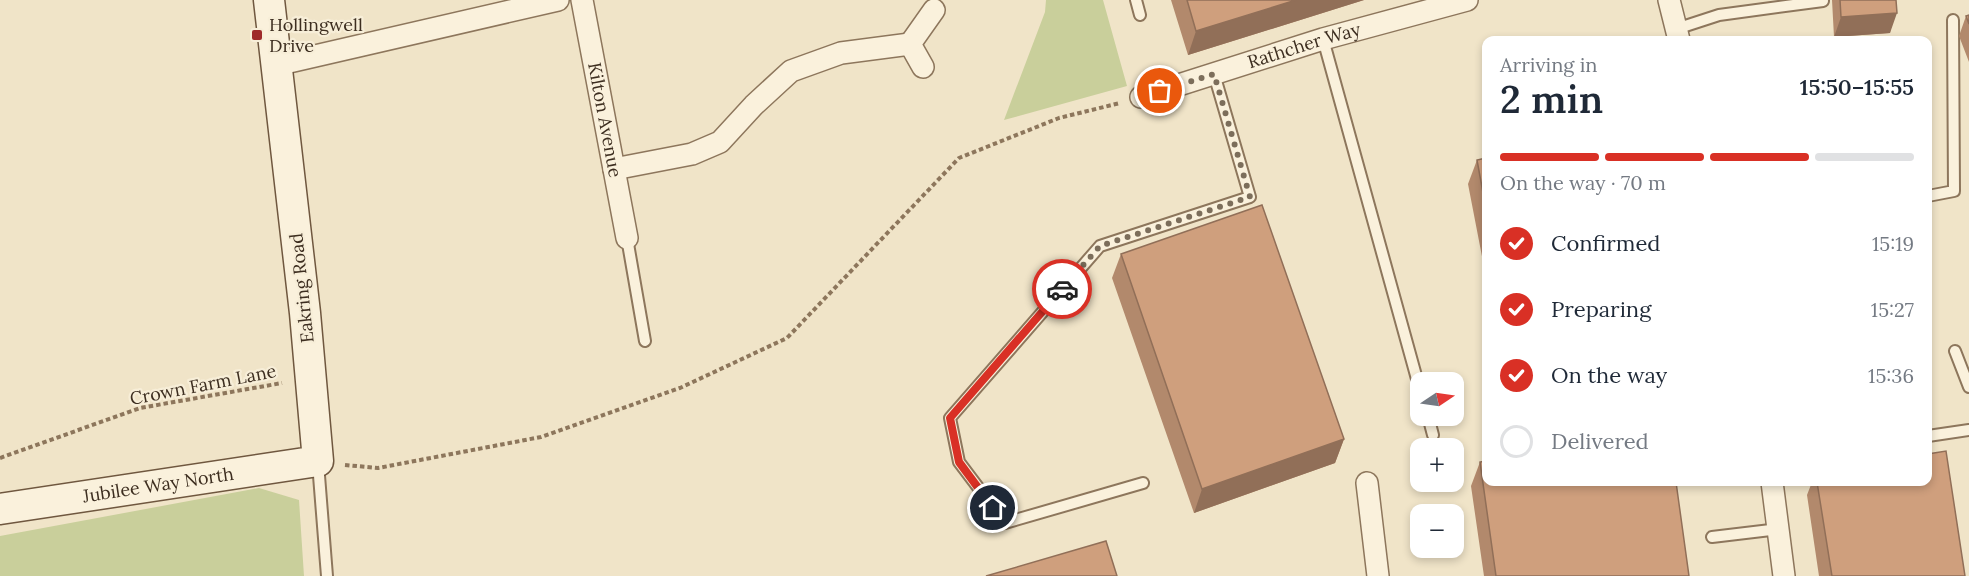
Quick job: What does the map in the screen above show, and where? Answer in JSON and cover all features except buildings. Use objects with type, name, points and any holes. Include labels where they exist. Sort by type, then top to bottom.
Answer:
[{"type":"street","name":"Eakring Road","points":[[269,0],[312,378],[318,461]]},
{"type":"street","points":[[276,65],[558,0]]},
{"type":"street","name":"Kilton Avenue","points":[[582,0],[627,238]]},
{"type":"street","name":"Rathcher Way","points":[[1141,97],[1323,39],[1467,0]]},
{"type":"street","points":[[1669,0],[1678,35]]},
{"type":"street","points":[[614,169],[692,154],[720,141],[791,71],[842,53],[910,44],[934,10]]},
{"type":"street","points":[[910,44],[923,67]]},
{"type":"street","name":"Jubilee Way North","points":[[0,509],[318,461]]},
{"type":"street","points":[[1367,483],[1378,576]]},
{"type":"street","points":[[1773,486],[1784,576]]},
{"type":"lane","points":[[1136,0],[1140,15]]},
{"type":"lane","points":[[1678,35],[1719,15],[1823,1]]},
{"type":"lane","points":[[1932,195],[1954,191],[1953,20]]},
{"type":"lane","points":[[1323,39],[1415,372]]},
{"type":"lane","points":[[1143,483],[1005,523],[959,462],[950,418],[1100,246],[1250,197],[1214,74]]},
{"type":"lane","points":[[627,238],[645,341]]},
{"type":"lane","points":[[1955,351],[1969,387]]},
{"type":"lane","points":[[1431,426],[1433,435]]},
{"type":"lane","points":[[1932,435],[1969,430]]},
{"type":"lane","name":"Eakring Road","points":[[318,461],[327,576]]},
{"type":"lane","points":[[1712,537],[1779,529]]},
{"type":"path","points":[[318,461],[378,468],[541,437],[681,388],[787,338],[959,158],[1059,118],[1141,97]]},
{"type":"path","name":"Crown Farm Lane","points":[[0,458],[140,408],[312,378]]},
{"type":"green space","points":[[1046,0],[1103,0],[1127,86],[1004,120],[1045,12]]},
{"type":"green space","points":[[259,488],[299,500],[304,576],[0,576],[0,536]]},
{"type":"way so far","points":[[1062,289],[1100,246],[1250,197],[1214,74],[1160,91]]},
{"type":"place","name":"Hollingwell Drive","points":[[257,35]]},
{"type":"route","points":[[993,508],[959,462],[950,418],[1062,289]]}]
